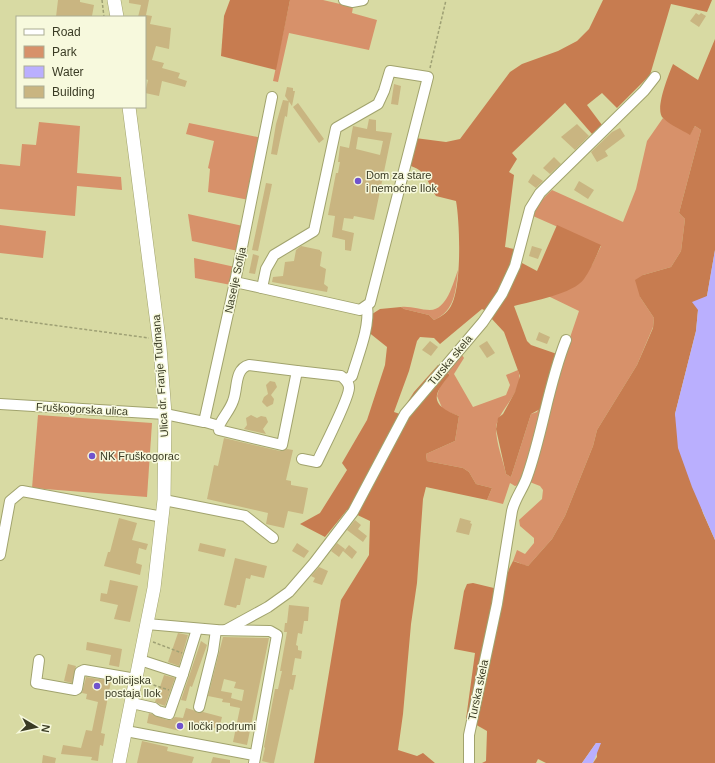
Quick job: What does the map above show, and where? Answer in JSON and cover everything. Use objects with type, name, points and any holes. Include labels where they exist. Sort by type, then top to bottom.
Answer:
[{"type":"main road","points":[[114,0],[117,16]]},
{"type":"main road","name":"Ulica dr. Franje Tuđmana","points":[[119,763],[154,588],[164,500],[165,414],[159,340],[129,108]]},
{"type":"street","points":[[344,0],[356,2],[363,0]]},
{"type":"street","points":[[235,282],[360,310],[370,303],[428,77],[390,71],[378,104],[336,128],[314,231],[274,255],[266,269],[262,288]]},
{"type":"street","name":"Turska skela","points":[[221,630],[250,618],[288,592],[314,563],[352,512],[406,414],[483,322],[502,294],[517,259],[530,209],[540,193],[644,91],[655,76]]},
{"type":"street","name":"Naselje Sofija","points":[[202,421],[204,422],[235,282],[272,97]]},
{"type":"street","points":[[346,380],[352,376],[364,333],[368,314],[367,306]]},
{"type":"street","name":"Turska skela","points":[[469,763],[469,735],[499,596],[512,511],[515,499],[527,478],[548,395],[566,340]]},
{"type":"street","points":[[297,372],[282,445],[230,434],[219,430],[219,426],[224,415],[234,401],[238,375],[244,366],[249,365],[297,372],[341,376],[346,380],[349,388],[346,400],[316,462],[302,459]]},
{"type":"street","name":"Fruškogorska ulica","points":[[0,404],[165,414]]},
{"type":"street","points":[[165,414],[219,426]]},
{"type":"street","points":[[0,555],[10,501],[22,491],[163,517]]},
{"type":"street","points":[[164,500],[245,516],[273,538]]},
{"type":"street","points":[[126,731],[254,759],[277,635],[270,631],[197,629],[147,624]]},
{"type":"street","points":[[132,703],[154,708],[158,711],[169,714],[197,629]]},
{"type":"street","points":[[199,707],[213,652],[221,630]]},
{"type":"street","points":[[39,660],[36,683],[75,690],[77,689],[80,672],[84,670],[136,679]]},
{"type":"street","points":[[140,660],[183,674]]},
{"type":"path","points":[[102,0],[104,16]]},
{"type":"path","points":[[428,77],[446,0]]},
{"type":"path","points":[[0,318],[159,340]]},
{"type":"path","points":[[144,638],[189,655]]},
{"type":"path","points":[[136,679],[177,692]]},
{"type":"green space","points":[[290,0],[323,0],[353,7],[352,13],[377,20],[369,50],[289,33],[278,82],[273,81]]},
{"type":"green space","points":[[663,118],[690,134],[695,126],[701,130],[679,213],[685,219],[681,251],[671,267],[643,275],[640,297],[654,318],[653,327],[637,365],[597,430],[593,446],[565,516],[552,539],[528,566],[526,566],[513,561],[517,550],[525,554],[534,543],[534,538],[520,526],[519,520],[542,499],[543,490],[540,486],[522,479],[518,485],[515,486],[510,483],[503,504],[487,500],[492,488],[476,484],[469,472],[463,468],[427,461],[426,454],[455,441],[459,416],[443,410],[437,396],[440,386],[450,375],[445,370],[462,355],[464,358],[454,374],[473,407],[506,395],[510,385],[506,375],[518,370],[519,378],[515,393],[501,414],[496,428],[498,445],[506,474],[511,477],[531,414],[537,412],[560,367],[579,311],[548,296],[592,265],[601,246],[533,216],[536,208],[552,190],[623,222],[636,189],[647,141]]},
{"type":"green space","points":[[39,122],[80,126],[77,173],[121,177],[122,190],[77,186],[75,216],[0,209],[0,164],[20,166],[22,144],[36,145]]},
{"type":"green space","points":[[189,123],[262,138],[249,200],[208,192],[210,169],[208,168],[214,141],[186,134]]},
{"type":"green space","points":[[188,214],[243,226],[238,251],[192,241]]},
{"type":"green space","points":[[0,225],[46,231],[43,258],[0,253]]},
{"type":"green space","points":[[194,258],[235,267],[231,285],[195,278]]},
{"type":"green space","points":[[458,270],[453,299],[446,311],[441,316],[434,320],[429,315],[401,307],[430,310],[441,306],[448,295]]},
{"type":"green space","name":"NK Fruškogorac","points":[[38,415],[152,423],[147,497],[32,488]]},
{"type":"shaded area","points":[[230,0],[290,0],[276,70],[221,56],[224,16]]},
{"type":"shaded area","points":[[603,0],[712,0],[707,12],[671,4],[650,75],[617,108],[602,93],[587,105],[602,125],[592,134],[565,103],[512,153],[517,159],[509,172],[514,175],[505,247],[514,249],[509,274],[486,311],[482,309],[440,344],[434,338],[420,337],[417,341],[409,371],[394,412],[400,414],[414,392],[438,365],[450,375],[437,394],[439,404],[443,408],[459,416],[455,441],[426,454],[427,461],[463,468],[469,472],[476,484],[492,488],[487,500],[426,487],[423,499],[417,583],[411,624],[403,714],[398,750],[417,756],[423,753],[435,763],[314,763],[341,600],[369,555],[370,521],[347,510],[325,537],[300,524],[320,513],[347,470],[342,463],[367,420],[385,365],[387,347],[367,331],[369,316],[380,309],[401,307],[429,315],[434,320],[444,314],[451,306],[455,297],[457,285],[459,239],[456,201],[436,196],[423,173],[415,167],[408,165],[415,138],[446,142],[460,139],[510,72],[522,64],[558,51],[577,41],[589,29]]},
{"type":"shaded area","points":[[715,39],[715,250],[707,296],[698,310],[696,331],[675,414],[703,513],[715,540],[715,763],[593,763],[597,757],[596,743],[582,763],[546,763],[538,759],[536,763],[482,763],[486,761],[487,731],[466,719],[475,653],[454,649],[464,591],[467,584],[473,583],[498,589],[504,585],[513,561],[528,566],[552,539],[565,516],[593,446],[597,430],[637,365],[653,328],[654,318],[640,297],[635,280],[643,275],[671,267],[681,251],[685,219],[679,213],[701,130],[695,126],[690,135],[666,121],[661,114],[661,100],[673,64],[698,80]]},
{"type":"shaded area","points":[[557,225],[601,245],[589,271],[579,284],[562,293],[514,306],[527,341],[531,345],[557,354],[551,370],[542,408],[531,414],[511,477],[506,474],[496,429],[498,418],[503,414],[515,392],[520,376],[504,332],[491,318],[510,287],[522,263],[537,271]]},
{"type":"water","points":[[715,250],[715,540],[692,487],[678,448],[675,414],[696,331],[698,310],[692,302],[707,296]]},
{"type":"water","points":[[596,743],[601,743],[593,763],[582,763]]},
{"type":"building","points":[[58,0],[80,0],[80,2],[94,5],[92,16],[56,16]]},
{"type":"building","points":[[129,0],[149,0],[146,15],[152,16],[150,24],[171,28],[169,49],[156,46],[152,60],[164,63],[162,68],[180,73],[178,78],[187,81],[185,87],[162,81],[159,96],[146,93],[148,80],[146,79],[146,16],[138,16],[141,5],[129,3]]},
{"type":"building","points":[[696,13],[699,15],[701,13],[706,16],[699,27],[690,21]]},
{"type":"building","points":[[394,84],[401,86],[398,105],[391,104]]},
{"type":"building","points":[[287,87],[293,88],[293,91],[295,91],[292,106],[285,96]]},
{"type":"building","points":[[283,100],[289,101],[287,117],[285,116],[277,155],[271,154],[276,124]]},
{"type":"building","points":[[298,103],[324,139],[319,143],[293,107]]},
{"type":"building","name":"Dom za stare i nemoćne Ilok","points":[[369,119],[376,120],[376,131],[392,133],[374,220],[354,216],[353,219],[344,218],[342,230],[354,233],[351,251],[345,250],[345,240],[332,237],[335,216],[328,215],[336,173],[338,173],[340,162],[338,162],[340,146],[349,148],[353,126],[367,129]],"holes":[[[358,137],[383,141],[380,155],[356,149]]]},
{"type":"building","points":[[577,124],[589,136],[575,150],[561,137]]},
{"type":"building","points":[[620,128],[625,136],[605,151],[608,156],[597,162],[591,152],[612,132]]},
{"type":"building","points":[[554,157],[561,164],[550,174],[543,168]]},
{"type":"building","points":[[533,174],[543,181],[536,188],[528,182]]},
{"type":"building","points":[[579,181],[594,190],[588,199],[574,190]]},
{"type":"building","points":[[266,183],[272,184],[258,251],[252,250]]},
{"type":"building","points":[[301,246],[320,250],[322,252],[320,266],[326,269],[324,284],[328,287],[327,292],[272,282],[273,277],[283,276],[285,262],[294,261],[296,250]]},
{"type":"building","points":[[532,246],[542,249],[538,259],[529,256]]},
{"type":"building","points":[[253,254],[259,256],[255,274],[249,273]]},
{"type":"building","points":[[539,332],[550,337],[547,344],[536,340]]},
{"type":"building","points":[[430,341],[438,347],[431,356],[422,350]]},
{"type":"building","points":[[487,341],[495,353],[487,358],[479,346]]},
{"type":"building","points":[[270,381],[275,382],[277,387],[271,395],[274,399],[273,404],[267,407],[262,402],[264,397],[268,394],[266,385]]},
{"type":"building","points":[[251,415],[257,418],[261,416],[266,417],[268,422],[263,429],[266,434],[244,429],[247,425],[246,418]]},
{"type":"building","points":[[224,438],[280,451],[287,449],[293,450],[286,480],[291,481],[291,485],[308,488],[303,514],[288,511],[284,528],[266,524],[268,513],[207,499],[214,465],[218,466]]},
{"type":"building","points":[[119,518],[137,523],[132,540],[148,544],[146,550],[139,548],[136,563],[142,565],[140,575],[104,566],[108,552],[110,552]]},
{"type":"building","points":[[460,518],[471,521],[470,523],[472,524],[469,535],[456,532]]},
{"type":"building","points":[[355,520],[361,525],[358,529],[367,536],[363,542],[347,530]]},
{"type":"building","points":[[200,543],[226,549],[224,557],[198,551]]},
{"type":"building","points":[[297,543],[309,551],[304,558],[292,551]]},
{"type":"building","points":[[337,543],[345,549],[344,551],[349,545],[357,552],[352,559],[343,551],[339,557],[331,551]]},
{"type":"building","points":[[235,558],[267,566],[264,578],[251,575],[250,579],[246,578],[240,605],[237,605],[236,608],[224,605]]},
{"type":"building","points":[[319,567],[328,571],[322,585],[313,582],[315,578],[311,576]]},
{"type":"building","points":[[110,580],[138,586],[130,622],[114,619],[118,605],[100,601],[101,593],[107,594]]},
{"type":"building","points":[[289,605],[309,607],[308,621],[304,621],[302,634],[298,633],[296,645],[298,646],[298,650],[302,651],[301,659],[295,658],[292,675],[296,675],[293,690],[290,689],[274,763],[270,763],[262,761],[275,689],[278,689],[282,671],[280,671],[287,632],[284,632],[285,623],[287,623]]},
{"type":"building","points":[[178,633],[188,635],[179,666],[168,662]]},
{"type":"building","points":[[223,637],[269,638],[247,745],[233,742],[240,708],[230,706],[230,703],[222,702],[223,699],[208,696]],"holes":[[[224,679],[236,682],[234,688],[244,690],[242,701],[231,698],[232,693],[221,691]]]},
{"type":"building","points":[[201,641],[207,645],[192,687],[190,686],[186,701],[181,700]]},
{"type":"building","points":[[87,642],[122,649],[119,667],[109,665],[111,655],[86,650]]},
{"type":"building","points":[[68,664],[76,666],[72,683],[64,681]]},
{"type":"building","points":[[164,675],[175,678],[165,706],[155,702]]},
{"type":"building","points":[[86,677],[111,681],[101,733],[105,734],[103,746],[100,745],[98,761],[91,760],[92,757],[61,754],[63,745],[81,748],[86,730],[92,731],[98,702],[86,699],[87,694],[82,693]]},
{"type":"building","points":[[186,708],[198,713],[203,712],[222,717],[219,729],[183,720],[180,731],[147,723],[149,713],[167,720],[171,720],[175,717],[183,718]]},
{"type":"building","points":[[142,741],[168,747],[167,751],[194,757],[192,763],[137,763]]},
{"type":"building","points":[[43,755],[56,758],[55,763],[42,763]]},
{"type":"building","points":[[213,757],[230,760],[230,763],[211,763]]},
{"type":"place","name":"Dom za stare i nemoćne Ilok","points":[[358,181]]},
{"type":"place","name":"NK Fruškogorac","points":[[92,456]]},
{"type":"place","name":"Policijska postaja Ilok","points":[[97,686]]},
{"type":"place","name":"Iločki podrumi","points":[[180,726]]}]
